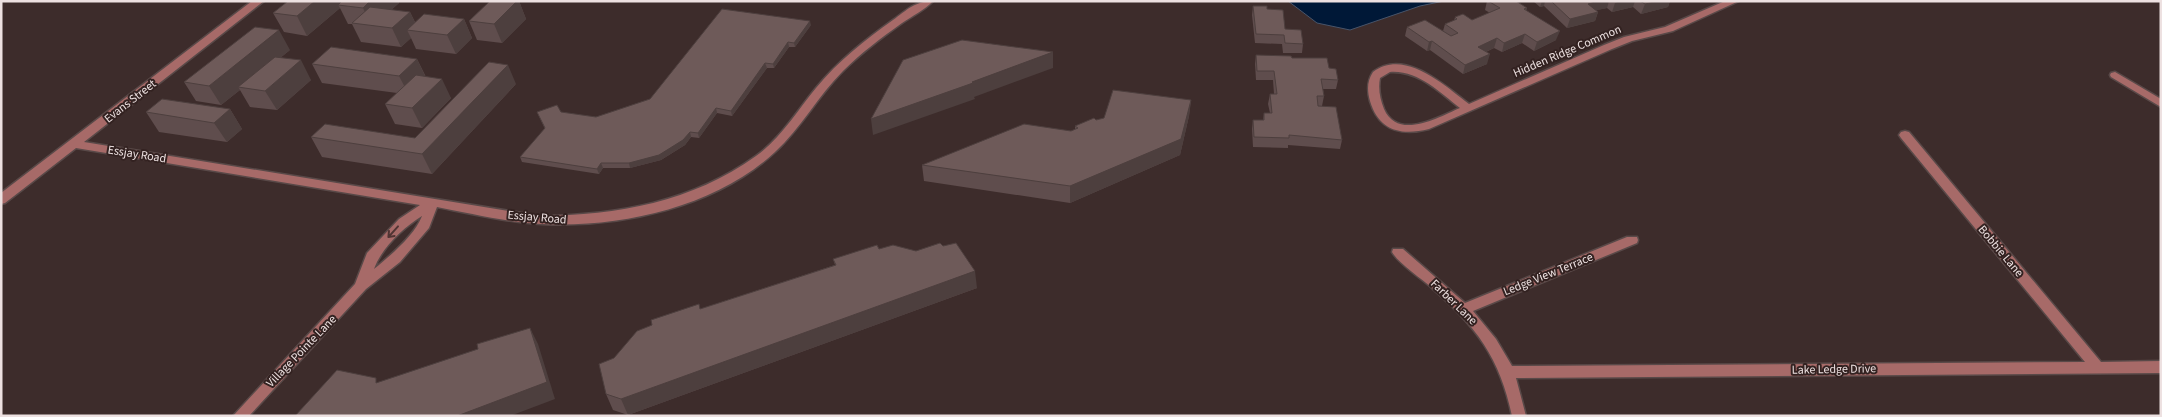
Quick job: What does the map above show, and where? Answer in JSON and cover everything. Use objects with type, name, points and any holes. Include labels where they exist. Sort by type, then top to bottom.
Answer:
[{"type":"street","name":"Evans Street","points":[[1,200],[259,1]]},
{"type":"street","name":"Essjay Road","points":[[74,144],[540,220],[583,220],[638,213],[690,197],[736,174],[762,157],[783,138],[827,81],[852,56],[869,41],[928,1]]},
{"type":"street","name":"Hidden Ridge Common","points":[[1468,108],[1428,78],[1406,69],[1394,68],[1383,71],[1376,75],[1373,82],[1381,114],[1386,120],[1396,126],[1418,129],[1468,108],[1608,47],[1628,39],[1669,29],[1734,1]]},
{"type":"street","points":[[2115,75],[2161,104]]},
{"type":"street","name":"Bobbie Lane","points":[[1904,135],[2097,367]]},
{"type":"street","name":"Village Pointe Lane","points":[[361,286],[372,256],[403,222],[432,203]]},
{"type":"street","name":"Village Pointe Lane","points":[[240,416],[361,286],[395,259],[425,225],[432,203]]},
{"type":"street","name":"Ledge View Terrace","points":[[1465,308],[1632,240]]},
{"type":"street","name":"Farber Lane","points":[[1398,252],[1465,308],[1493,344],[1507,372],[1518,404],[1519,416]]},
{"type":"street","name":"Lake Ledge Drive","points":[[1507,372],[2161,367]]},
{"type":"water","points":[[1288,1],[1444,1],[1420,6],[1350,30],[1317,23]]},
{"type":"building","points":[[288,1],[315,1],[297,16],[273,13]]},
{"type":"building","points":[[342,1],[370,1],[363,8],[338,5]]},
{"type":"building","points":[[490,1],[517,1],[494,24],[469,21]]},
{"type":"building","points":[[1488,1],[1516,1],[1527,8],[1524,9],[1560,31],[1537,42],[1525,34],[1504,43],[1497,38],[1478,47],[1490,54],[1465,65],[1432,41],[1429,42],[1407,27],[1425,20],[1451,36],[1458,33],[1445,24],[1457,19],[1455,17],[1463,14],[1472,20],[1500,8]]},
{"type":"building","points":[[1551,1],[1599,1],[1588,4],[1598,12],[1570,19]]},
{"type":"building","points":[[1640,1],[1659,1],[1645,4]]},
{"type":"building","points":[[1253,6],[1267,6],[1267,9],[1283,10],[1285,29],[1301,30],[1303,44],[1285,43],[1284,35],[1256,34]]},
{"type":"building","points":[[370,7],[410,12],[392,28],[352,23]]},
{"type":"building","points":[[722,9],[810,21],[794,43],[788,42],[773,64],[765,63],[731,111],[716,108],[698,133],[690,132],[683,140],[659,155],[629,163],[601,163],[597,169],[520,157],[545,128],[537,112],[557,105],[561,112],[596,117],[650,99]]},
{"type":"building","points":[[424,14],[464,19],[447,35],[407,30]]},
{"type":"building","points":[[255,27],[279,30],[209,86],[184,82]]},
{"type":"building","points":[[962,40],[1053,52],[871,119],[903,60]]},
{"type":"building","points":[[331,47],[417,59],[399,76],[312,64]]},
{"type":"building","points":[[1256,55],[1327,58],[1329,68],[1336,69],[1338,80],[1321,79],[1324,96],[1317,96],[1318,106],[1336,107],[1342,140],[1289,135],[1289,138],[1254,137],[1253,120],[1264,120],[1264,113],[1272,113],[1270,94],[1277,94],[1274,71],[1257,71]]},
{"type":"building","points":[[275,57],[301,60],[265,91],[238,87]]},
{"type":"building","points":[[489,62],[508,65],[422,154],[311,137],[325,124],[415,138]]},
{"type":"building","points":[[416,75],[442,79],[412,108],[385,104]]},
{"type":"building","points":[[1113,90],[1191,100],[1181,139],[1070,186],[922,165],[1024,124],[1071,131],[1078,128],[1075,126],[1094,118],[1096,120],[1104,118]]},
{"type":"building","points":[[162,99],[230,109],[214,123],[146,112]]},
{"type":"building","points":[[940,243],[943,246],[956,243],[975,271],[621,399],[606,394],[599,364],[614,358],[637,331],[652,325],[651,320],[699,304],[700,309],[836,265],[833,259],[877,245],[879,249],[893,245],[916,251]]},
{"type":"building","points":[[530,328],[547,382],[457,416],[295,416],[337,370],[376,378],[376,383],[478,349],[477,344]]}]
